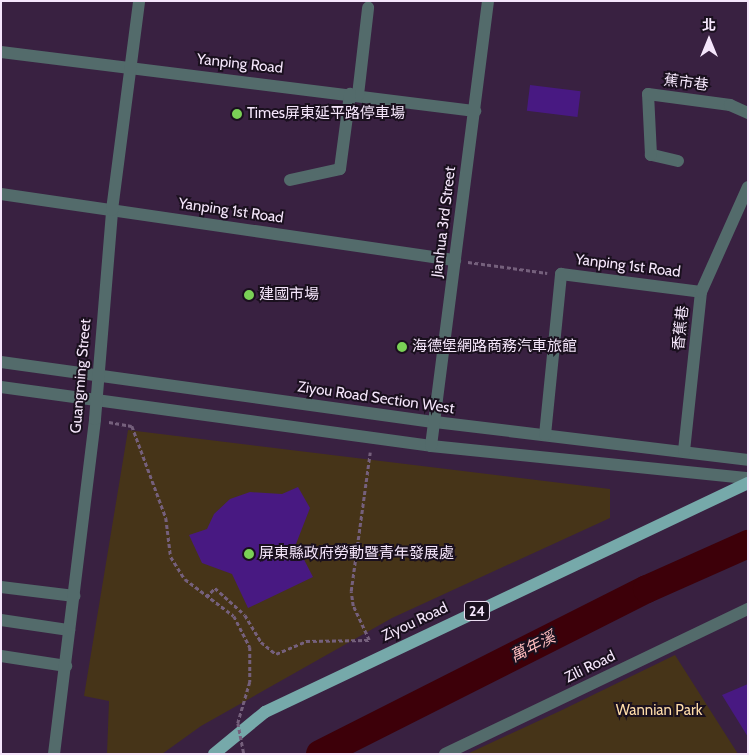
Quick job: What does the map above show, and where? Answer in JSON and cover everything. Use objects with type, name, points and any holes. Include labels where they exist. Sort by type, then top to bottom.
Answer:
[{"type":"main road","name":"Ziyou Road","points":[[214,754],[265,712],[748,483]]},
{"type":"street","name":"Guangming Street","points":[[54,754],[95,419],[96,376],[112,210],[139,1]]},
{"type":"street","name":"Jianhua 3rd Street","points":[[431,446],[488,1]]},
{"type":"street","points":[[290,180],[340,169],[368,8]]},
{"type":"street","name":"Yanping Road","points":[[1,52],[129,69],[354,94],[474,111]]},
{"type":"street","name":"蕉市巷","points":[[678,161],[651,155],[648,94],[730,104],[748,113]]},
{"type":"street","name":"香蕉巷","points":[[684,451],[702,292],[748,187]]},
{"type":"street","name":"Yanping 1st Road","points":[[1,194],[456,260]]},
{"type":"street","name":"Yanping 1st Road","points":[[545,435],[561,274],[702,292]]},
{"type":"street","name":"Ziyou Road Section West","points":[[1,362],[435,422],[748,460]]},
{"type":"street","points":[[1,388],[431,446],[748,478]]},
{"type":"street","points":[[1,587],[74,596]]},
{"type":"street","name":"Zili Road","points":[[445,754],[748,609]]},
{"type":"street","points":[[1,620],[69,630]]},
{"type":"street","points":[[1,656],[66,666]]},
{"type":"path","points":[[456,260],[561,274]]},
{"type":"path","points":[[95,419],[132,426],[166,518],[171,557],[185,579],[206,597],[234,616],[250,647],[250,682],[238,723],[244,754]]},
{"type":"path","points":[[206,597],[215,588],[245,615],[261,642],[276,654],[306,641],[369,640],[353,606],[351,591],[372,438]]},
{"type":"green space","points":[[128,430],[610,489],[610,518],[392,618],[201,726],[162,754],[107,754],[109,701],[84,696]]},
{"type":"green space","name":"Wannian Park","points":[[675,655],[738,754],[467,754],[560,711]]},
{"type":"building","points":[[530,85],[581,91],[577,117],[527,111]]},
{"type":"building","name":"屏東縣政府勞動暨青年發展處","points":[[298,487],[310,508],[296,544],[313,577],[248,608],[232,574],[202,563],[189,535],[207,529],[214,514],[230,499],[250,492],[282,494]]},
{"type":"building","points":[[748,684],[748,737],[722,695]]},
{"type":"waterway","name":"萬年溪","points":[[320,754],[647,589],[748,544]]},
{"type":"place","name":"Times屏東延平路停車場","points":[[237,114]]},
{"type":"place","name":"建國市場","points":[[249,295]]},
{"type":"place","name":"海德堡網路商務汽車旅館","points":[[402,347]]},
{"type":"place","name":"屏東縣政府勞動暨青年發展處","points":[[249,554]]}]
